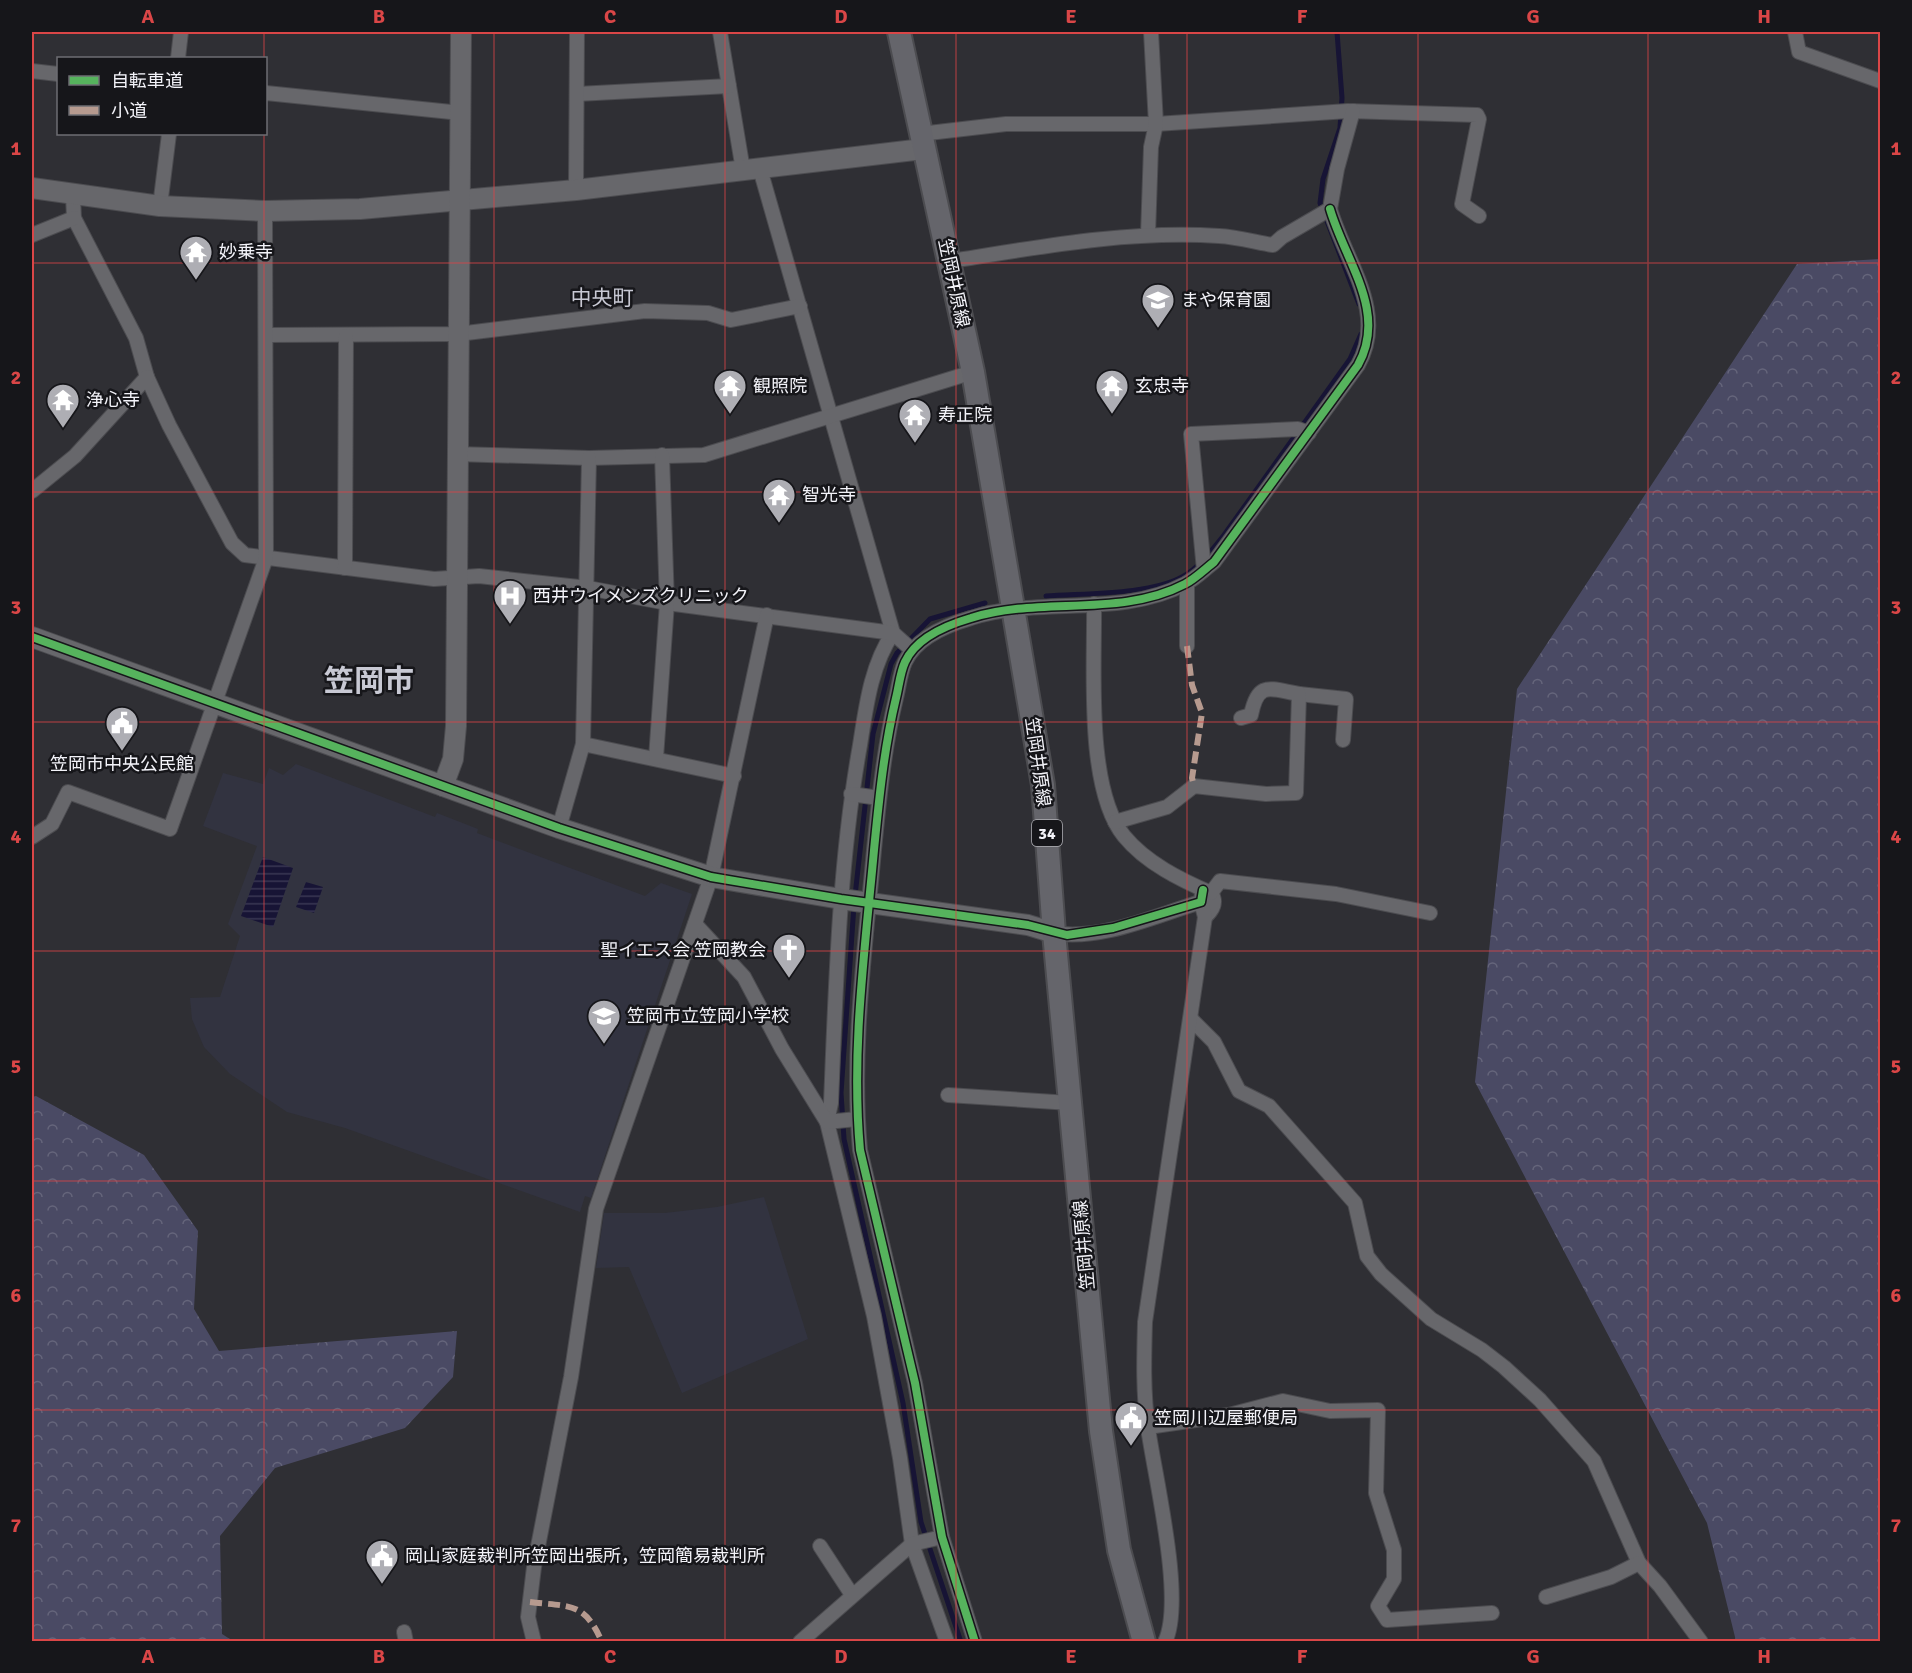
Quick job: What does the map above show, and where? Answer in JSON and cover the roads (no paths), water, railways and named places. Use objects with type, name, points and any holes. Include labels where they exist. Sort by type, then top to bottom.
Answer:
[{"type":"main road","name":"笠岡井原線","points":[[899,32],[922,142],[951,261],[973,372],[1043,785],[1054,933],[1101,1431],[1119,1550],[1144,1641]]},
{"type":"street","points":[[178,57],[181,32]]},
{"type":"street","points":[[443,786],[453,759],[456,726],[456,454],[461,32]]},
{"type":"street","points":[[576,190],[577,32]]},
{"type":"street","points":[[720,32],[729,86],[752,170],[800,306],[896,635],[911,649]]},
{"type":"street","points":[[1148,235],[1151,147],[1156,124],[1151,32]]},
{"type":"street","points":[[1795,32],[1799,52],[1881,81]]},
{"type":"street","points":[[32,71],[57,74]]},
{"type":"street","points":[[577,94],[729,86]]},
{"type":"street","points":[[267,93],[461,113]]},
{"type":"street","points":[[1187,646],[1187,584],[1203,560],[1225,550],[1304,431],[1358,365],[1368,343],[1368,309],[1326,212],[1337,169],[1345,111]]},
{"type":"street","points":[[32,188],[73,196],[160,206],[265,211],[360,209],[576,190],[752,170],[922,142],[1006,124],[1156,124],[1345,111],[1477,115],[1479,118],[1462,204],[1479,216]]},
{"type":"street","points":[[160,206],[169,135]]},
{"type":"street","points":[[73,196],[74,218],[136,338],[147,377],[169,425],[232,543],[245,555],[434,579],[479,576],[588,588],[667,603],[767,615],[896,635]]},
{"type":"street","points":[[32,837],[52,824],[68,792],[170,829],[266,558],[265,211]]},
{"type":"street","points":[[951,261],[1050,245],[1148,235],[1221,236],[1273,245],[1282,237],[1326,212]]},
{"type":"street","points":[[32,235],[74,218]]},
{"type":"street","points":[[267,335],[458,334],[645,311],[708,313],[731,320],[800,306]]},
{"type":"street","points":[[345,336],[345,568]]},
{"type":"street","points":[[456,454],[589,458],[704,455],[973,372]]},
{"type":"street","points":[[32,491],[75,456],[147,377]]},
{"type":"street","points":[[1203,560],[1191,434],[1304,431]]},
{"type":"street","points":[[657,758],[667,603],[662,455]]},
{"type":"street","points":[[559,828],[583,744],[589,458]]},
{"type":"street","points":[[975,1641],[939,1538],[915,1383],[886,1313],[863,1223],[843,1120],[855,1072],[847,1012],[866,796],[877,723],[911,649],[928,636],[949,626],[972,617],[1013,609],[1094,604],[1156,596],[1187,584]]},
{"type":"street","points":[[1094,604],[1098,759],[1105,798],[1115,822],[1135,848],[1205,895]]},
{"type":"street","points":[[534,1641],[528,1617],[534,1567],[571,1377],[596,1209],[711,877],[767,615]]},
{"type":"street","points":[[896,635],[882,649],[877,723],[866,796],[847,1012],[831,1103],[860,1150],[863,1223],[886,1313],[900,1458],[915,1543],[947,1641]]},
{"type":"street","points":[[32,637],[559,828],[711,877],[856,901],[1028,925],[1067,935],[1113,928],[1205,895],[1220,881],[1266,884],[1336,894],[1430,913]]},
{"type":"street","points":[[1241,718],[1251,715],[1255,696],[1259,691],[1268,688],[1346,699],[1343,740]]},
{"type":"street","points":[[1115,822],[1167,807],[1194,786],[1266,794],[1296,793],[1299,694]]},
{"type":"street","points":[[583,744],[734,776]]},
{"type":"street","points":[[1165,1641],[1173,1622],[1168,1555],[1148,1427],[1144,1384],[1145,1322],[1206,917],[1205,895]]},
{"type":"street","points":[[695,924],[744,977],[782,1049],[843,1120]]},
{"type":"street","points":[[1191,1019],[1214,1041],[1239,1091],[1269,1106],[1355,1203],[1367,1256],[1381,1274],[1431,1319],[1504,1366],[1540,1400],[1594,1461],[1638,1563],[1660,1586],[1701,1641]]},
{"type":"street","points":[[948,1095],[1070,1103]]},
{"type":"street","points":[[1148,1427],[1228,1415],[1283,1401],[1330,1411],[1378,1410],[1376,1492],[1394,1550],[1394,1579],[1378,1606],[1387,1620],[1492,1613]]},
{"type":"street","points":[[800,1641],[915,1543],[939,1538]]},
{"type":"street","points":[[820,1546],[852,1595]]},
{"type":"street","points":[[1546,1597],[1611,1577],[1638,1563]]},
{"type":"waterway","points":[[1337,32],[1342,98],[1340,128],[1323,179],[1320,203],[1359,304]]},
{"type":"waterway","points":[[1046,596],[1116,592],[1153,587],[1169,583],[1194,569],[1224,535],[1350,359],[1361,334]]},
{"type":"waterway","points":[[855,896],[873,734],[891,664],[897,653],[930,619],[985,603]]},
{"type":"waterway","points":[[854,905],[841,1093],[844,1139],[903,1403],[921,1522],[961,1642]]},
{"type":"place","name":"妙乗寺","points":[[196,281]]},
{"type":"place","name":"まや保育園","points":[[1158,329]]},
{"type":"place","name":"観照院","points":[[730,415]]},
{"type":"place","name":"玄忠寺","points":[[1112,415]]},
{"type":"place","name":"浄心寺","points":[[63,429]]},
{"type":"place","name":"寿正院","points":[[915,444]]},
{"type":"place","name":"智光寺","points":[[779,524]]},
{"type":"place","name":"西井ウイメンズクリニック","points":[[510,625]]},
{"type":"place","name":"笠岡市中央公民館","points":[[122,752]]},
{"type":"place","name":"聖イエス会 笠岡教会","points":[[789,979]]},
{"type":"place","name":"笠岡市立笠岡小学校","points":[[604,1045]]},
{"type":"place","name":"笠岡川辺屋郵便局","points":[[1131,1447]]},
{"type":"place","name":"岡山家庭裁判所笠岡出張所，笠岡簡易裁判所","points":[[382,1585]]},
{"type":"district","name":"中央町","points":[[602,298]]},
{"type":"district","name":"笠岡市","points":[[369,681]]}]
